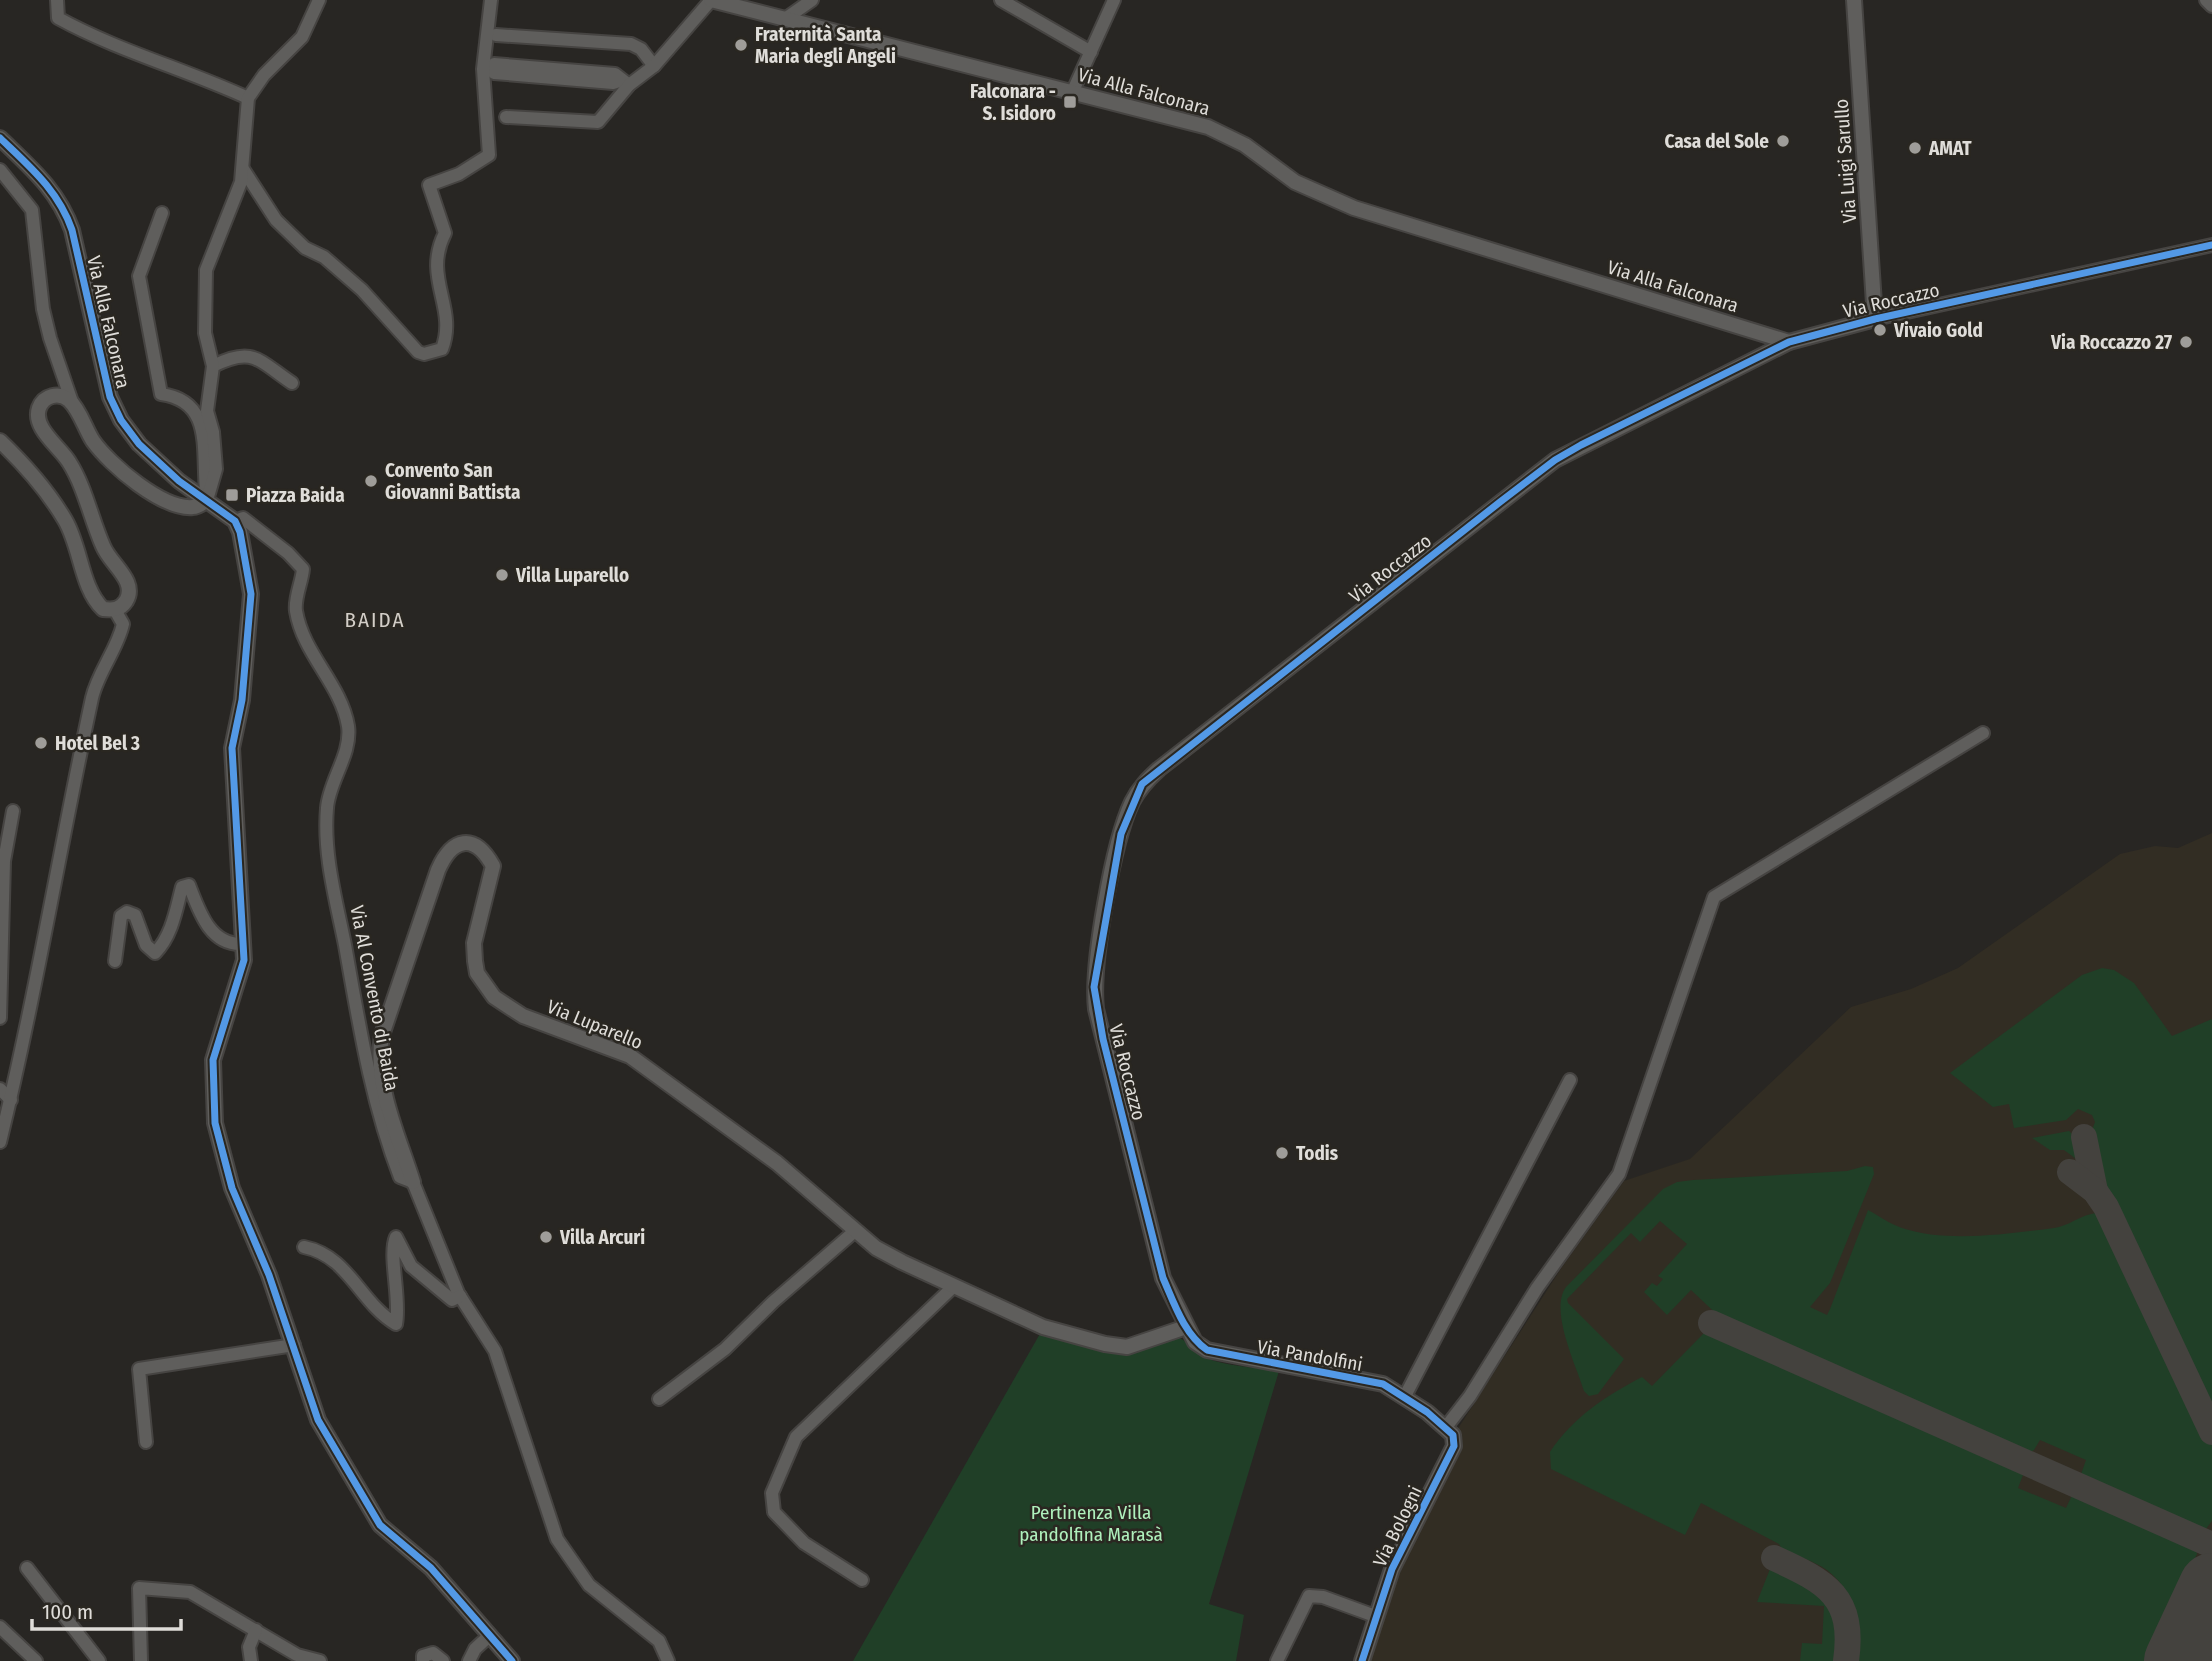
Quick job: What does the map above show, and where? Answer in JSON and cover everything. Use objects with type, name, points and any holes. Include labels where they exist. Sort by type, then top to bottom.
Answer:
[{"type":"street","points":[[57,0],[58,18],[88,35],[204,78],[248,98]]},
{"type":"street","points":[[0,170],[32,210],[43,309],[72,402],[98,447],[135,483],[181,506],[195,508],[207,500],[216,469],[213,432],[207,411],[213,366],[205,333],[206,270],[230,214],[243,169],[248,98],[264,75],[302,37],[319,0]]},
{"type":"street","points":[[243,169],[276,220],[305,248],[324,257],[370,297],[418,352],[424,354],[443,349],[446,340],[444,296],[435,264],[445,233],[429,185],[459,174],[489,155],[483,69],[491,0]]},
{"type":"street","points":[[506,117],[598,122],[626,83],[654,66],[711,0]]},
{"type":"street","name":"Via Alla Falconara","points":[[711,0],[732,2],[785,19],[1072,93],[1164,113],[1208,127],[1245,145],[1295,182],[1354,208],[1789,342]]},
{"type":"street","points":[[785,19],[812,0]]},
{"type":"street","points":[[1001,0],[1091,52]]},
{"type":"street","points":[[1072,93],[1114,0]]},
{"type":"street","name":"Via Luigi Sarullo","points":[[1854,0],[1875,319]]},
{"type":"street","points":[[2206,0],[2212,6]]},
{"type":"street","points":[[496,35],[631,44],[641,50],[654,66]]},
{"type":"street","points":[[494,64],[615,74],[626,83],[494,73],[494,64]]},
{"type":"street","name":"Via Alla Falconara","points":[[0,138],[50,186],[64,207],[72,230],[110,397],[121,420],[139,444],[179,481],[235,521]]},
{"type":"street","points":[[162,213],[139,276],[161,394],[188,403],[199,414],[207,500]]},
{"type":"street","name":"Via Roccazzo","points":[[1186,1327],[1163,1278],[1099,1019],[1094,987],[1121,834],[1142,784],[1555,460],[1789,342],[1875,319],[2212,246]]},
{"type":"street","points":[[213,366],[236,354],[253,356],[292,383]]},
{"type":"street","points":[[0,440],[23,463],[66,521],[96,602],[103,609],[115,610],[123,606],[129,596],[130,584],[103,548],[70,462],[41,427],[38,416],[39,408],[51,395],[63,396],[72,402]]},
{"type":"street","name":"Via Al Convento di Baida","points":[[235,521],[243,518],[288,553],[303,569],[295,607],[302,635],[342,706],[348,729],[345,751],[327,807],[331,876],[370,1087],[400,1177],[413,1182],[460,1296],[495,1351],[557,1539],[589,1585],[659,1641],[668,1661]]},
{"type":"street","points":[[235,521],[240,532],[251,594],[242,700],[232,748],[244,960],[213,1060],[215,1123],[233,1188],[269,1275],[318,1420],[380,1525],[431,1568],[488,1637],[512,1661]]},
{"type":"street","points":[[0,1142],[27,1029],[93,694],[119,642],[123,624],[115,610]]},
{"type":"street","points":[[1446,1427],[1470,1396],[1537,1288],[1619,1174],[1714,897],[1983,733]]},
{"type":"street","points":[[0,1018],[4,861],[13,811]]},
{"type":"street","name":"Via Luparello","points":[[413,1182],[383,1091],[379,1054],[382,1035],[438,870],[446,852],[454,845],[464,842],[477,847],[493,866],[474,943],[477,973],[494,997],[523,1016],[630,1056],[777,1163],[876,1248],[954,1286],[1043,1327],[1105,1344],[1127,1347],[1186,1327]]},
{"type":"street","points":[[116,961],[121,916],[127,912],[135,915],[146,945],[155,953],[163,945],[172,925],[182,887],[189,885],[214,934],[231,945],[243,944]]},
{"type":"street","points":[[1405,1396],[1570,1080]]},
{"type":"street","points":[[0,1089],[10,1100]]},
{"type":"street","points":[[659,1399],[725,1349],[855,1231]]},
{"type":"street","points":[[304,1247],[330,1256],[383,1316],[396,1324],[398,1289],[392,1245],[396,1237],[411,1266],[452,1300],[460,1296]]},
{"type":"street","points":[[862,1580],[804,1544],[774,1512],[772,1493],[796,1437],[954,1286]]},
{"type":"street","name":"Via Pandolfini","points":[[1186,1327],[1195,1342],[1207,1350],[1382,1384],[1405,1396],[1446,1427]]},
{"type":"street","points":[[146,1442],[139,1369],[294,1345]]},
{"type":"street","name":"Via Bologni","points":[[1362,1661],[1392,1569],[1454,1446],[1453,1435],[1446,1427]]},
{"type":"street","points":[[27,1567],[99,1661]]},
{"type":"street","points":[[141,1661],[139,1588],[190,1592],[297,1655],[320,1661]]},
{"type":"street","points":[[1277,1661],[1309,1596],[1323,1597],[1375,1616]]},
{"type":"street","points":[[0,1627],[36,1661]]},
{"type":"street","points":[[251,1661],[248,1647],[256,1630]]},
{"type":"street","points":[[469,1661],[475,1649],[488,1637]]},
{"type":"street","points":[[423,1661],[423,1656],[433,1653],[443,1661]]},
{"type":"shaded area","points":[[2212,833],[2212,1661],[1367,1661],[1390,1588],[1457,1430],[1562,1267],[1624,1181],[1690,1159],[1851,1007],[1911,989],[1958,968],[2120,854],[2155,846],[2178,848]]},
{"type":"green space","points":[[2102,968],[2114,970],[2134,983],[2172,1036],[2212,1019],[2212,1406],[2098,1177],[2091,1133],[2095,1122],[2092,1115],[2078,1109],[2066,1120],[2014,1128],[2009,1104],[1993,1107],[1950,1073],[2082,975]]},
{"type":"green space","points":[[2069,1131],[2075,1137],[2079,1161],[2064,1150],[2050,1150],[2032,1138]]},
{"type":"green space","points":[[1865,1166],[1873,1167],[1874,1174],[1830,1283],[1810,1307],[1827,1315],[1868,1210],[1902,1228],[1919,1233],[1957,1236],[1997,1235],[2054,1228],[2087,1215],[2100,1213],[2212,1440],[2212,1521],[2205,1530],[2080,1477],[2086,1460],[2040,1440],[2034,1450],[2027,1454],[1725,1322],[1691,1290],[1667,1315],[1644,1292],[1652,1283],[1657,1286],[1663,1279],[1658,1276],[1687,1244],[1660,1221],[1640,1242],[1631,1233],[1567,1299],[1624,1359],[1598,1394],[1589,1396],[1584,1391],[1562,1323],[1562,1297],[1566,1287],[1663,1189],[1677,1182],[1693,1180],[1847,1171]]},
{"type":"green space","name":"Pertinenza Villa pandolfina Marasà","points":[[1041,1332],[1102,1348],[1174,1336],[1184,1340],[1206,1358],[1215,1361],[1279,1371],[1209,1604],[1244,1615],[1236,1661],[853,1661]]},
{"type":"green space","points":[[1704,1333],[1713,1333],[2019,1467],[2023,1475],[2018,1488],[2066,1508],[2074,1491],[2195,1546],[2197,1554],[2147,1661],[1857,1661],[1855,1611],[1845,1589],[1827,1570],[1782,1549],[1779,1544],[1701,1503],[1685,1535],[1551,1469],[1550,1452],[1580,1418],[1603,1400],[1642,1377],[1652,1386]]},
{"type":"green space","points":[[1779,1567],[1811,1583],[1830,1600],[1839,1624],[1838,1661],[1800,1661],[1802,1643],[1822,1644],[1824,1606],[1757,1602],[1770,1569]]},
{"type":"taxiway","points":[[2084,1137],[2095,1191]]},
{"type":"taxiway","points":[[2070,1172],[2095,1191],[2106,1207],[2212,1432]]},
{"type":"taxiway","points":[[1711,1323],[2212,1545]]},
{"type":"taxiway","points":[[1774,1558],[1809,1575],[1833,1594],[1846,1621],[1846,1661]]},
{"type":"runway","points":[[2177,1661],[2212,1586]]},
{"type":"cycle path","points":[[0,138],[42,180],[66,216],[72,230],[110,397],[121,420],[139,444],[179,481],[235,521],[240,532],[251,594],[242,700],[232,748],[244,960],[213,1060],[215,1123],[232,1188],[269,1275],[318,1420],[380,1525],[431,1568],[512,1661]]},
{"type":"cycle path","points":[[1362,1661],[1392,1569],[1454,1446],[1453,1435],[1427,1412],[1383,1384],[1207,1350],[1192,1336],[1176,1308],[1163,1278],[1103,1039],[1094,987],[1121,834],[1142,784],[1500,502],[1555,460],[1581,445],[1789,342],[1875,319],[2212,245]]},
{"type":"place","name":"Fraternità Santa Maria degli Angeli","points":[[741,45]]},
{"type":"place","name":"Falconara - S. Isidoro","points":[[1070,102]]},
{"type":"place","name":"Casa del Sole","points":[[1783,141]]},
{"type":"place","name":"AMAT","points":[[1915,148]]},
{"type":"place","name":"Vivaio Gold","points":[[1880,330]]},
{"type":"place","name":"Via Roccazzo 27","points":[[2186,342]]},
{"type":"place","name":"Convento San Giovanni Battista","points":[[371,481]]},
{"type":"place","name":"Piazza Baida","points":[[232,495]]},
{"type":"place","name":"Villa Luparello","points":[[502,575]]},
{"type":"place","name":"Hotel Bel 3","points":[[41,743]]},
{"type":"place","name":"Todis","points":[[1282,1153]]},
{"type":"place","name":"Villa Arcuri","points":[[546,1237]]},
{"type":"district","name":"BAIDA","points":[[375,620]]}]
